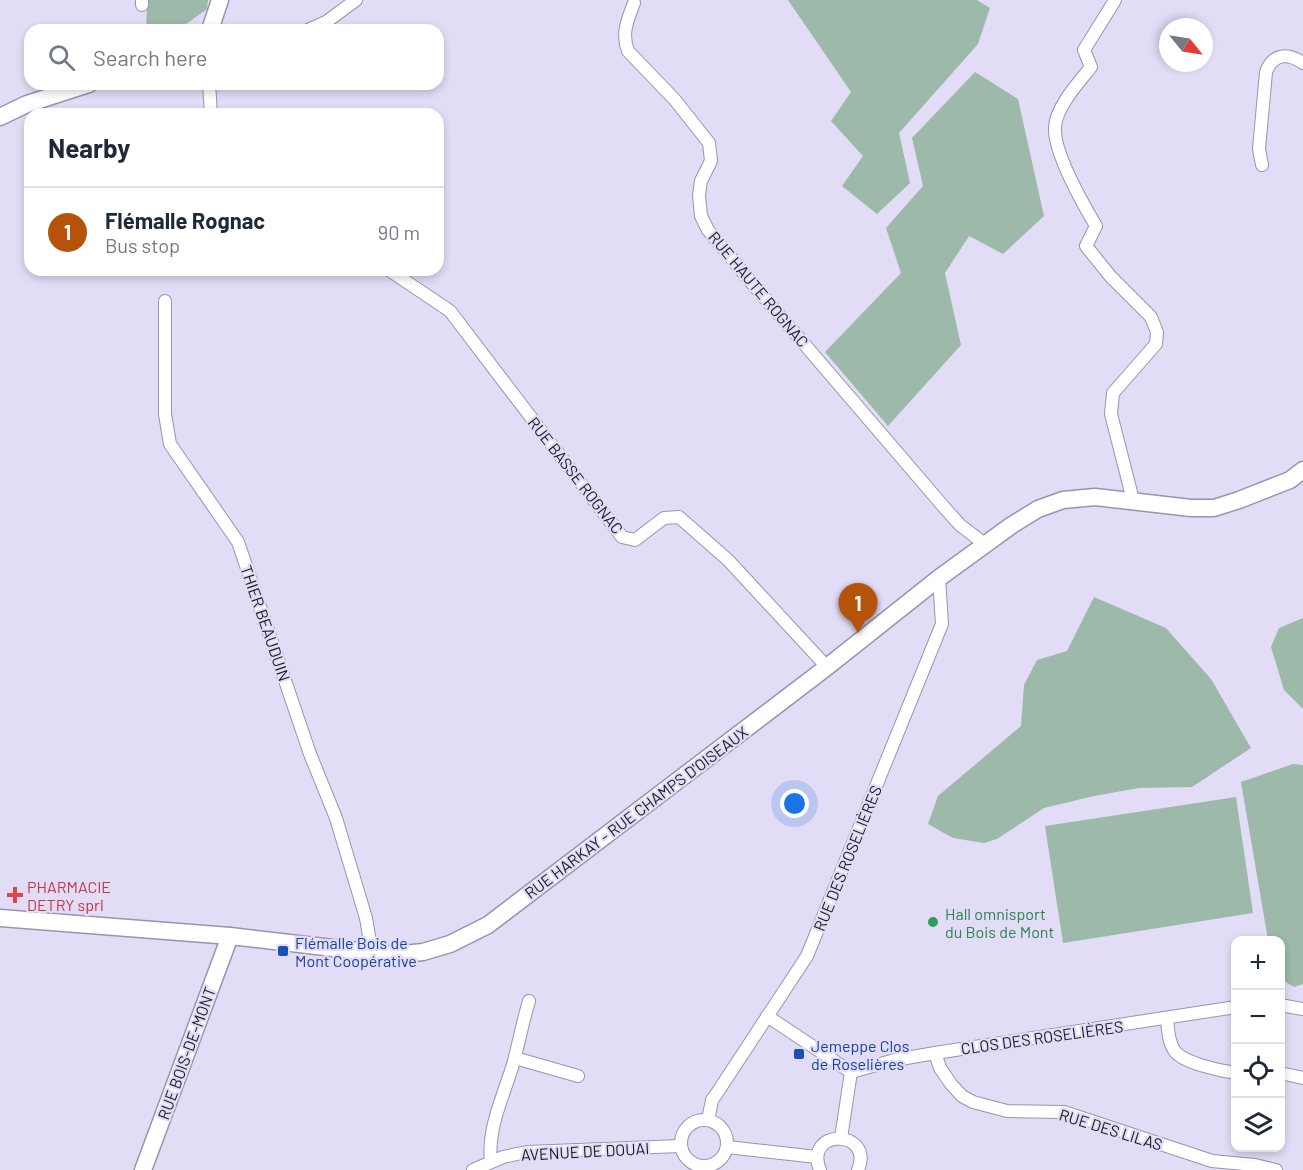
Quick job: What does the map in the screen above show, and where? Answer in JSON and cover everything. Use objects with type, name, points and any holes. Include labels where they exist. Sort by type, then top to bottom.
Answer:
[{"type":"street","points":[[212,24],[220,0]]},
{"type":"street","points":[[322,24],[356,0]]},
{"type":"street","points":[[1115,0],[1084,50],[1091,67],[1064,104],[1055,126],[1059,151],[1096,226],[1086,246],[1111,277],[1151,316],[1157,332],[1156,344],[1113,393],[1112,414],[1133,501]]},
{"type":"street","name":"RUE HAUTE ROGNAC","points":[[634,3],[625,30],[625,44],[628,51],[675,100],[709,142],[711,160],[701,181],[699,195],[701,216],[708,230],[943,506],[960,525],[986,545]]},
{"type":"street","points":[[1262,165],[1259,149],[1268,65],[1272,60],[1282,56],[1293,57],[1303,63]]},
{"type":"street","points":[[0,117],[27,104],[70,90]]},
{"type":"street","points":[[209,90],[211,108]]},
{"type":"street","name":"RUE BASSE ROGNAC","points":[[398,276],[450,311],[622,537],[634,540],[664,518],[680,517],[728,560],[826,667]]},
{"type":"street","name":"THIER BEAUDUIN","points":[[165,301],[165,414],[170,444],[238,542],[310,754],[336,818],[366,918],[372,954]]},
{"type":"street","name":"RUE HARKAY - RUE CHAMPS D'OISEAUX","points":[[0,918],[230,936],[372,954],[393,955],[423,952],[450,944],[477,932],[826,667],[939,578],[1026,515],[1063,500],[1095,497],[1191,508],[1214,508],[1290,480],[1303,470]]},
{"type":"street","name":"RUE DES ROSELIÈRES","points":[[708,1120],[712,1100],[807,956],[942,624],[939,578]]},
{"type":"street","name":"RUE BOIS-DE-MONT","points":[[143,1170],[230,936]]},
{"type":"street","points":[[491,1161],[491,1135],[515,1058],[529,1001]]},
{"type":"street","points":[[1285,1006],[1303,1010]]},
{"type":"street","name":"CLOS DES ROSELIÈRES","points":[[851,1072],[895,1060],[935,1053],[1231,1008]]},
{"type":"street","points":[[767,1016],[851,1072],[841,1138]]},
{"type":"street","points":[[1167,1018],[1174,1051],[1181,1057],[1231,1072]]},
{"type":"street","name":"RUE DES LILAS","points":[[935,1053],[940,1068],[951,1084],[962,1096],[973,1102],[1007,1111],[1064,1112],[1212,1161],[1255,1165],[1276,1170]]},
{"type":"street","points":[[515,1058],[578,1076]]},
{"type":"street","points":[[1285,1074],[1303,1078]]},
{"type":"street","points":[[708,1120],[719,1125],[726,1135],[727,1147],[723,1157],[714,1164],[692,1167],[684,1157],[680,1146],[683,1131],[694,1121],[708,1120]]},
{"type":"street","points":[[727,1147],[818,1164],[819,1151],[828,1141],[841,1138],[853,1143],[857,1148],[862,1169]]},
{"type":"street","name":"AVENUE DE DOUAI","points":[[472,1170],[491,1161],[527,1152],[680,1146]]},
{"type":"green space","points":[[148,0],[208,0],[207,9],[186,24],[147,24]]},
{"type":"green space","points":[[788,0],[977,0],[990,8],[978,44],[899,133],[910,183],[877,214],[842,186],[863,156],[831,121],[851,92]]},
{"type":"green space","points":[[975,72],[1018,99],[1044,216],[1003,254],[969,236],[945,273],[961,345],[888,426],[825,352],[901,273],[886,228],[923,186],[912,138]]},
{"type":"green space","points":[[1094,597],[1166,628],[1211,679],[1251,748],[1192,787],[1139,788],[1044,808],[997,839],[984,843],[953,838],[928,824],[938,796],[1021,726],[1024,685],[1037,660],[1067,651]]},
{"type":"green space","points":[[1303,618],[1303,709],[1284,690],[1271,647],[1279,628]]},
{"type":"green space","points":[[1293,764],[1303,765],[1303,984],[1294,987],[1285,981],[1285,936],[1267,936],[1241,782]]},
{"type":"green space","points":[[1236,797],[1253,913],[1063,943],[1045,826]]},
{"type":"place","name":"Flémalle Rognac","points":[[858,633]]},
{"type":"place","name":"PHARMACIE DETRY sprl","points":[[15,895]]},
{"type":"place","name":"Hall omnisport du Bois de Mont","points":[[933,922]]},
{"type":"place","name":"Flémalle Bois de Mont Coopérative","points":[[283,951]]},
{"type":"place","name":"Jemeppe Clos de Roselières","points":[[799,1054]]}]
